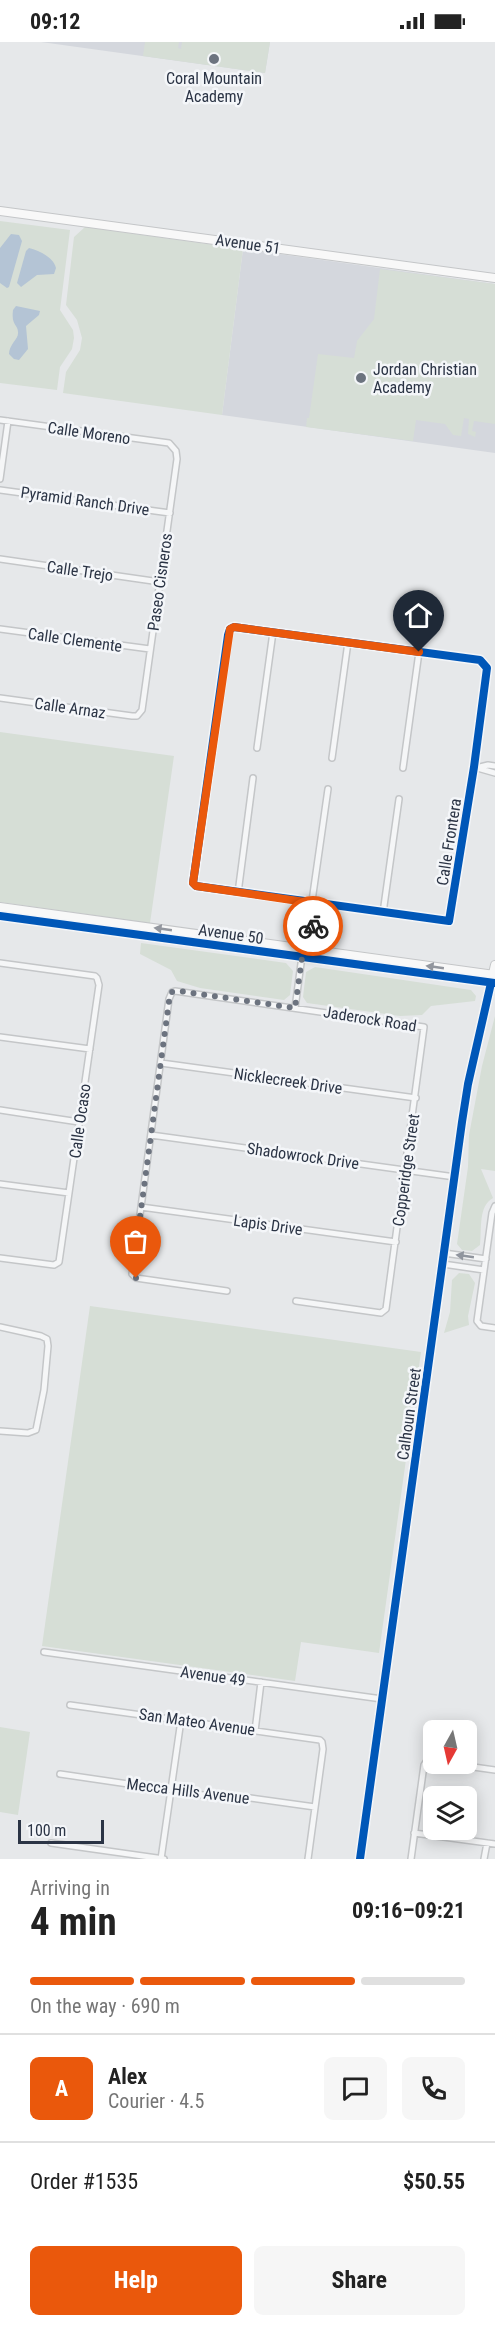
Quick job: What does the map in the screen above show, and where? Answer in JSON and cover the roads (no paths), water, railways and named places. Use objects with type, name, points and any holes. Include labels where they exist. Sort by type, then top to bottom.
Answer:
[{"type":"street","name":"Avenue 51","points":[[0,212],[495,278]]},
{"type":"street","name":"Calle Moreno","points":[[0,420],[169,443],[176,451]]},
{"type":"street","points":[[0,478],[8,421]]},
{"type":"street","name":"Paseo Cisneros","points":[[140,714],[170,513],[176,451]]},
{"type":"street","name":"Pyramid Ranch Drive","points":[[0,490],[170,513]]},
{"type":"street","name":"Calle Trejo","points":[[0,559],[160,582]]},
{"type":"street","points":[[399,799],[383,913],[311,906],[196,886],[193,883],[228,635],[234,627],[419,652],[403,768]]},
{"type":"street","name":"Calle Clemente","points":[[0,629],[150,650]]},
{"type":"street","points":[[257,748],[273,632]]},
{"type":"street","points":[[332,758],[348,642]]},
{"type":"street","name":"Calle Frontera","points":[[383,913],[449,921],[477,767],[487,668],[480,660],[419,652]]},
{"type":"street","name":"Calle Arnaz","points":[[0,698],[132,716],[140,714]]},
{"type":"street","points":[[477,767],[495,766]]},
{"type":"street","points":[[477,767],[486,772],[495,773]]},
{"type":"street","points":[[238,893],[253,778]]},
{"type":"street","points":[[295,1008],[302,958],[305,945],[312,934],[314,916],[311,906],[328,789]]},
{"type":"street","name":"Avenue 50","points":[[0,907],[305,945],[493,979]]},
{"type":"street","name":"Avenue 50","points":[[0,916],[302,958],[493,979]]},
{"type":"street","name":"Calle Ocaso","points":[[0,963],[98,978],[99,986],[60,1257],[57,1264],[0,1258]]},
{"type":"street","name":"Calhoun Street","points":[[360,1859],[468,1084],[495,965]]},
{"type":"street","name":"Jaderock Road","points":[[161,1063],[172,992],[424,1027]]},
{"type":"street","name":"Copperidge Street","points":[[296,1301],[384,1312],[396,1242],[424,1027]]},
{"type":"street","points":[[0,1037],[90,1049]]},
{"type":"street","points":[[161,1063],[133,1277],[227,1291]]},
{"type":"street","name":"Nicklecreek Drive","points":[[161,1063],[416,1098]]},
{"type":"street","points":[[0,1110],[80,1122]]},
{"type":"street","name":"Shadowrock Drive","points":[[151,1135],[455,1177]]},
{"type":"street","points":[[0,1184],[69,1193]]},
{"type":"street","points":[[495,1206],[478,1324],[495,1328]]},
{"type":"street","name":"Lapis Drive","points":[[141,1207],[396,1242]]},
{"type":"street","points":[[444,1253],[486,1259]]},
{"type":"street","points":[[443,1264],[484,1270]]},
{"type":"street","points":[[0,1327],[41,1336],[47,1339],[48,1346],[45,1382],[37,1427],[34,1432],[0,1431]]},
{"type":"street","name":"Avenue 49","points":[[44,1652],[382,1700]]},
{"type":"street","points":[[255,1731],[261,1682]]},
{"type":"street","name":"San Mateo Avenue","points":[[70,1705],[322,1742],[315,1807]]},
{"type":"street","points":[[51,1843],[162,1859],[181,1720]]},
{"type":"street","points":[[477,1767],[495,1770]]},
{"type":"street","name":"Mecca Hills Avenue","points":[[60,1774],[315,1807]]},
{"type":"street","points":[[411,1859],[424,1774]]},
{"type":"street","points":[[308,1859],[315,1807]]},
{"type":"street","points":[[414,1833],[495,1844]]},
{"type":"street","points":[[484,1859],[487,1843]]},
{"type":"water","points":[[11,234],[19,235],[22,241],[7,288],[0,283],[0,248]]},
{"type":"water","points":[[29,248],[46,255],[56,268],[54,274],[37,275],[21,287],[17,283],[26,251]]},
{"type":"water","points":[[16,306],[40,311],[39,315],[26,326],[28,349],[19,360],[9,354],[18,335],[13,315]]},
{"type":"place","name":"Coral Mountain Academy","points":[[214,59]]},
{"type":"place","name":"Jordan Christian Academy","points":[[361,378]]}]
